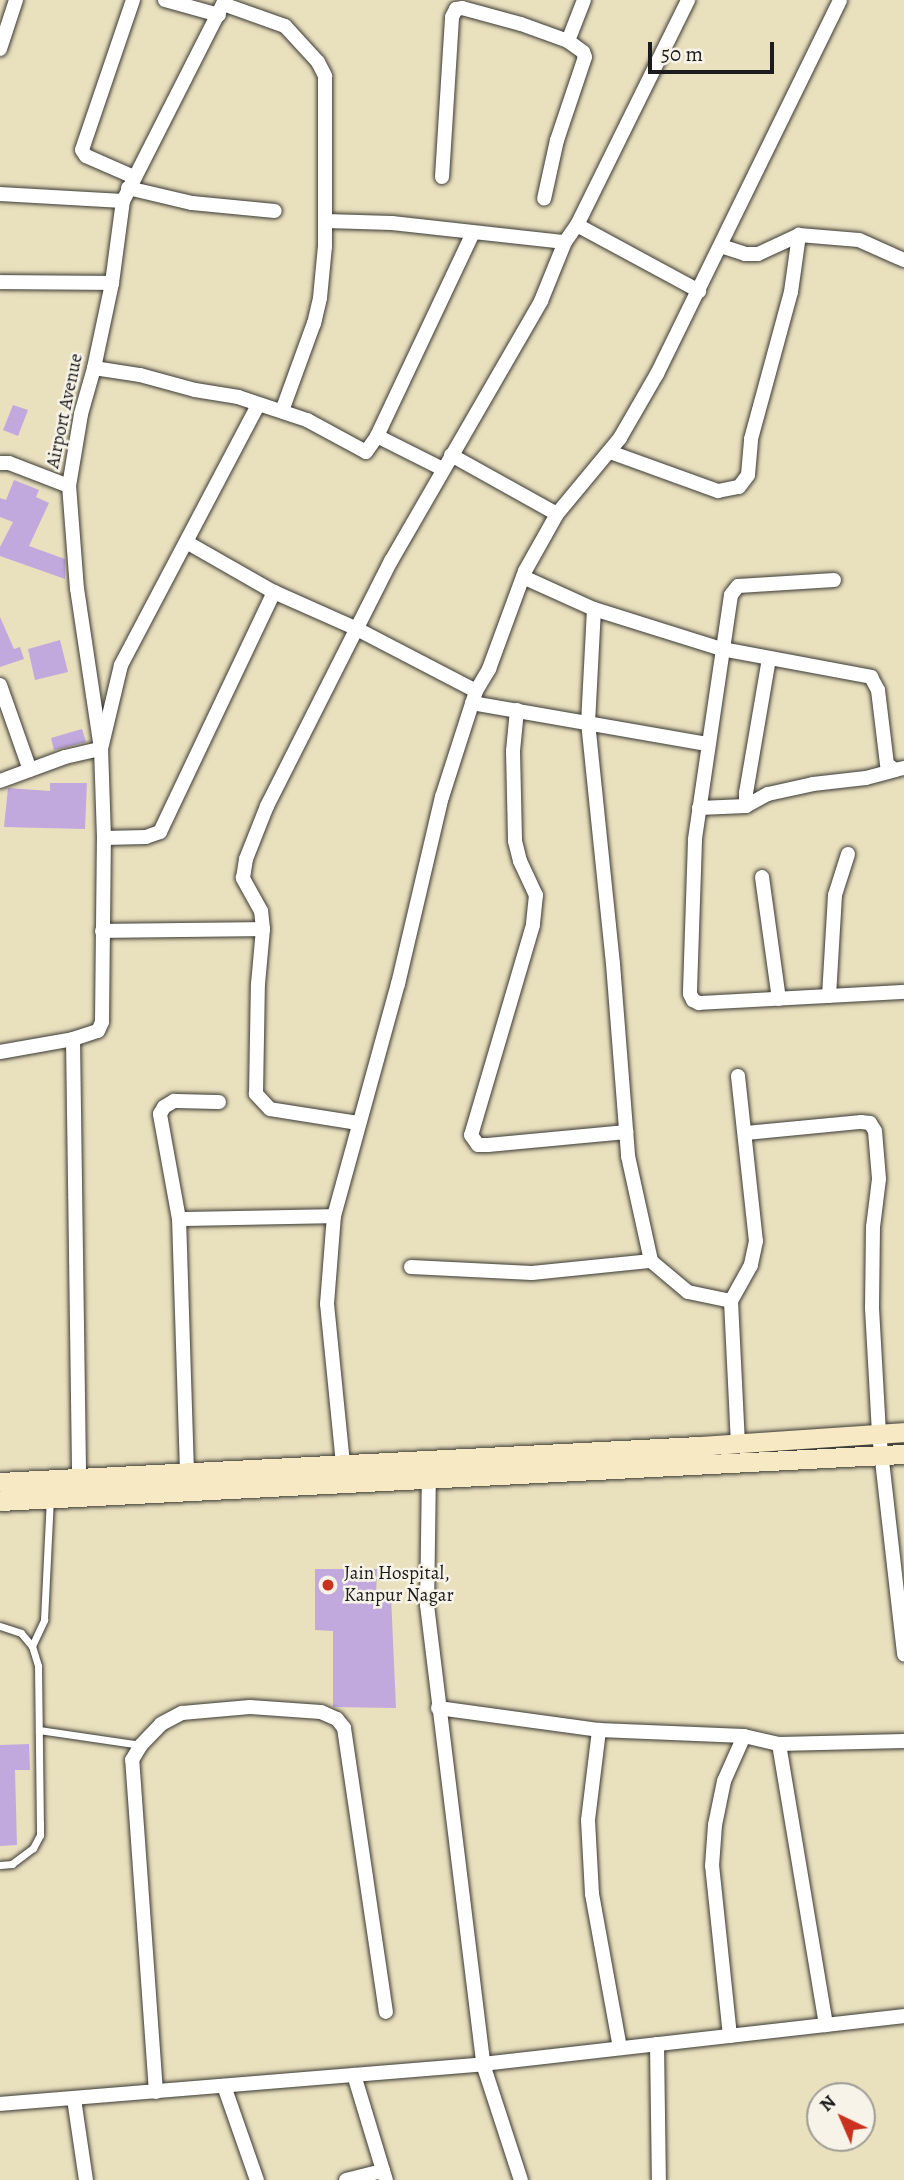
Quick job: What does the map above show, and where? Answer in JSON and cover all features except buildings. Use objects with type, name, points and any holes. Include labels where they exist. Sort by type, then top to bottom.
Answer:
[{"type":"main road","points":[[429,1469],[904,1432]]},
{"type":"main road","points":[[0,1501],[344,1473],[904,1454]]},
{"type":"main road","points":[[0,1482],[187,1472],[344,1473]]},
{"type":"street","points":[[0,49],[16,0]]},
{"type":"street","points":[[128,189],[82,150],[133,0]]},
{"type":"street","points":[[165,0],[222,6],[285,26],[317,62],[325,76],[326,220],[323,271],[314,323],[282,411]]},
{"type":"street","points":[[568,41],[584,0]]},
{"type":"street","points":[[358,1123],[270,1109],[256,1094],[258,985],[263,929],[261,911],[243,878],[246,859],[267,806],[355,628],[541,301],[565,242],[577,225],[688,0]]},
{"type":"street","points":[[344,1473],[327,1304],[334,1216],[398,984],[442,797],[474,697],[489,669],[523,577],[557,514],[610,452],[657,374],[840,0]]},
{"type":"street","points":[[442,177],[451,31],[458,4],[568,41],[577,46],[585,57],[557,140],[544,199]]},
{"type":"street","name":"Airport Avenue","points":[[101,748],[77,589],[69,486],[81,414],[112,283],[128,189],[222,6]]},
{"type":"street","points":[[0,194],[128,189],[192,203],[275,211]]},
{"type":"street","points":[[326,220],[392,223],[565,242]]},
{"type":"street","points":[[577,225],[699,291]]},
{"type":"street","points":[[94,368],[140,374],[195,390],[238,397],[307,420],[362,452],[377,436],[473,233]]},
{"type":"street","points":[[721,246],[745,254],[758,254],[799,235],[859,240],[904,260]]},
{"type":"street","points":[[610,452],[718,491],[740,487],[748,475],[751,439],[791,292],[799,235]]},
{"type":"street","points":[[0,282],[112,283]]},
{"type":"street","points":[[0,1052],[74,1039],[98,1031],[102,1022],[104,838],[101,748],[121,665],[188,543],[258,405]]},
{"type":"street","points":[[377,436],[443,470]]},
{"type":"street","points":[[451,456],[557,514]]},
{"type":"street","points":[[0,463],[9,463],[69,486]]},
{"type":"street","points":[[188,543],[274,592],[355,628],[474,697],[517,710],[708,744]]},
{"type":"street","points":[[523,577],[594,609],[722,649],[871,677],[878,690],[887,764],[899,769]]},
{"type":"street","points":[[834,580],[738,586],[731,595],[695,840],[690,994],[692,1000],[699,1003],[904,992]]},
{"type":"street","points":[[104,838],[146,837],[160,832],[274,592]]},
{"type":"street","points":[[594,609],[588,722],[613,964],[628,1156],[651,1261],[688,1293],[731,1301]]},
{"type":"street","points":[[746,806],[769,658]]},
{"type":"street","points":[[0,685],[30,770]]},
{"type":"street","points":[[517,710],[513,751],[514,841],[536,895],[533,925],[471,1135],[478,1145],[488,1145],[626,1132]]},
{"type":"street","points":[[0,781],[101,748]]},
{"type":"street","points":[[699,808],[746,806],[768,794],[813,784],[866,778],[899,769]]},
{"type":"street","points":[[829,996],[835,895],[848,855]]},
{"type":"street","points":[[762,877],[779,999]]},
{"type":"street","points":[[102,931],[263,929]]},
{"type":"street","points":[[74,1039],[79,1478]]},
{"type":"street","points":[[738,1076],[746,1133],[755,1241],[751,1265],[731,1301],[738,1444]]},
{"type":"street","points":[[187,1472],[178,1219],[160,1114],[164,1107],[174,1101],[219,1102]]},
{"type":"street","points":[[746,1133],[861,1122],[870,1124],[875,1131],[879,1179],[873,1227],[872,1308],[879,1434],[904,1655]]},
{"type":"street","points":[[178,1219],[334,1216]]},
{"type":"street","points":[[411,1267],[532,1273],[651,1261]]},
{"type":"street","points":[[429,1469],[427,1605],[483,2064],[521,2180]]},
{"type":"street","points":[[156,2092],[132,1760],[141,1745],[161,1724],[182,1713],[250,1707],[321,1712],[337,1719],[344,1728],[386,2012]]},
{"type":"street","points":[[439,1708],[599,1730],[744,1736],[779,1744],[904,1741]]},
{"type":"street","points":[[599,1730],[588,1820],[592,1894],[620,2048]]},
{"type":"street","points":[[730,2036],[712,1866],[715,1825],[724,1781],[744,1736]]},
{"type":"street","points":[[779,1744],[826,2025]]},
{"type":"street","points":[[0,2104],[483,2064],[904,2016]]},
{"type":"street","points":[[657,2044],[659,2180]]},
{"type":"street","points":[[346,2180],[385,2175],[354,2075]]},
{"type":"street","points":[[224,2086],[257,2180]]},
{"type":"street","points":[[74,2099],[86,2180]]},
{"type":"lane","points":[[32,1646],[44,1620],[50,1498]]},
{"type":"lane","points":[[0,1626],[21,1633],[32,1646],[38,1666],[40,1835],[25,1856],[12,1864],[0,1864]]},
{"type":"lane","points":[[39,1730],[141,1745]]},
{"type":"place","name":"Jain Hospital, Kanpur Nagar","points":[[328,1585]]}]
